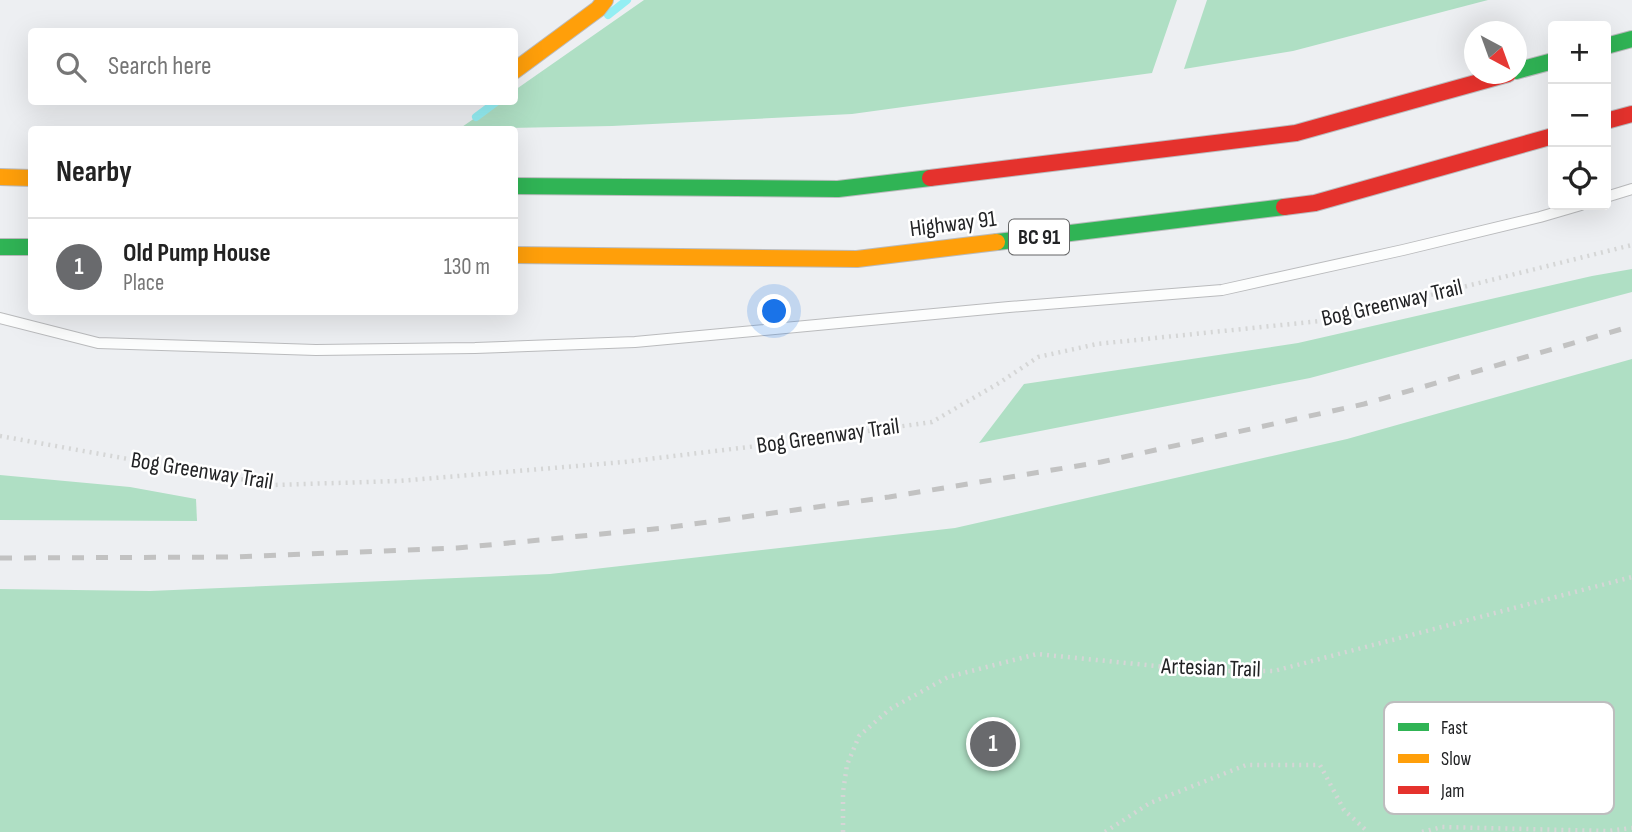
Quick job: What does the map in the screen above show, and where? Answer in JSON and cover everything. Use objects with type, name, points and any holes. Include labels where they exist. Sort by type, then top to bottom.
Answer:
[{"type":"main road","points":[[518,68],[598,9],[605,0]]},
{"type":"main road","points":[[1611,45],[1632,39]]},
{"type":"main road","points":[[1527,68],[1548,62]]},
{"type":"main road","points":[[518,186],[838,189],[1296,134],[1473,84]]},
{"type":"main road","points":[[1611,120],[1632,114]]},
{"type":"main road","name":"Highway 91","points":[[518,255],[858,259],[1315,203],[1548,137]]},
{"type":"main road","points":[[0,177],[28,178]]},
{"type":"main road","points":[[0,247],[28,247]]},
{"type":"lane","points":[[1611,196],[1632,190]]},
{"type":"lane","points":[[0,317],[98,343],[329,349],[475,348],[635,342],[1222,290],[1403,250],[1564,210]]},
{"type":"path","name":"Bog Greenway Trail","points":[[0,436],[273,485],[398,481],[624,462],[932,422],[1038,357],[1097,344],[1330,320],[1632,245]]},
{"type":"path","name":"Artesian Trail","points":[[843,832],[843,792],[847,765],[859,736],[890,709],[948,677],[1037,654],[1206,671],[1274,671],[1632,577]]},
{"type":"path","points":[[1105,832],[1150,803],[1246,765],[1320,765],[1344,810],[1368,832]]},
{"type":"path","points":[[1422,832],[1442,827],[1608,831],[1632,828]]},
{"type":"green space","points":[[644,0],[1177,0],[1152,73],[852,114],[612,126],[463,126],[494,105],[518,105],[518,88]]},
{"type":"green space","points":[[1207,0],[1488,0],[1293,51],[1184,69]]},
{"type":"green space","points":[[1632,269],[1632,292],[1310,378],[979,443],[1024,384],[1298,343]]},
{"type":"green space","points":[[1632,359],[1632,832],[0,832],[0,589],[150,591],[550,574],[955,528],[1347,439]]},
{"type":"green space","points":[[0,475],[130,487],[196,499],[197,521],[0,520]]},
{"type":"waterway","points":[[608,15],[627,0]]},
{"type":"waterway","points":[[476,117],[492,105]]},
{"type":"railway","points":[[0,558],[234,557],[457,548],[664,528],[889,497],[1101,462],[1364,404],[1632,326]]},
{"type":"traffic: fast","points":[[1611,45],[1632,39]]},
{"type":"traffic: fast","points":[[1527,68],[1548,62]]},
{"type":"traffic: fast","points":[[518,186],[838,189],[930,178]]},
{"type":"traffic: fast","points":[[997,242],[1284,207]]},
{"type":"traffic: fast","points":[[0,247],[28,247]]},
{"type":"traffic: slow","points":[[518,68],[598,9],[605,0]]},
{"type":"traffic: slow","points":[[0,177],[28,178]]},
{"type":"traffic: slow","points":[[518,255],[857,259],[997,242]]},
{"type":"traffic: jam","points":[[930,178],[1296,133],[1472,84]]},
{"type":"traffic: jam","points":[[1611,120],[1632,114]]},
{"type":"traffic: jam","points":[[1284,207],[1315,203],[1548,137]]},
{"type":"place","name":"Old Pump House","points":[[993,744]]}]
